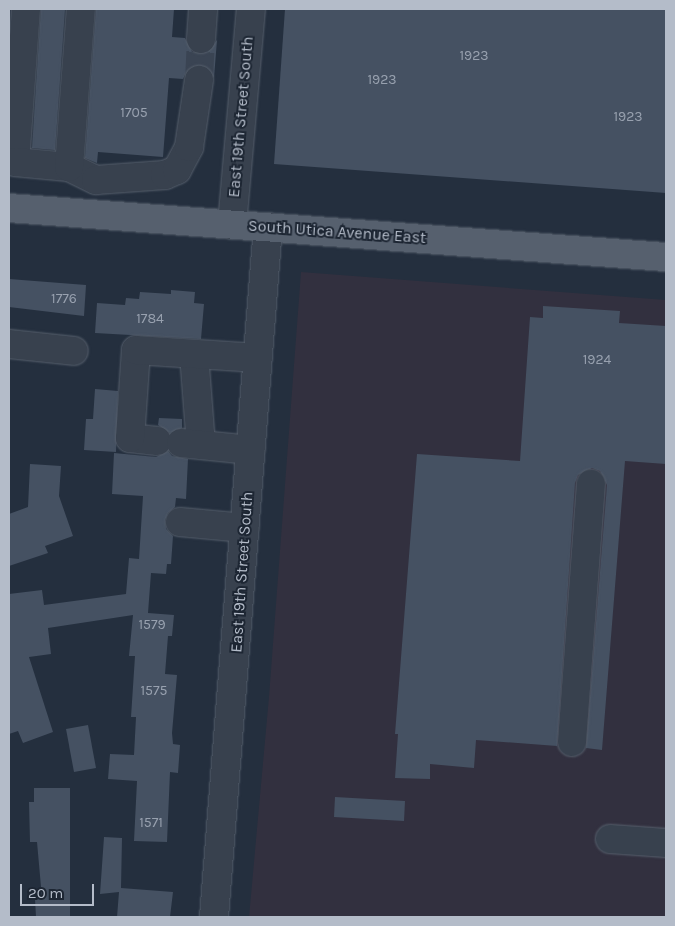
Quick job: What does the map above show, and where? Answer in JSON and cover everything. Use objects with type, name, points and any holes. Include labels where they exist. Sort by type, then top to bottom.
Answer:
[{"type":"main road","name":"South Utica Avenue East","points":[[9,208],[666,257]]},
{"type":"street","points":[[26,9],[15,162],[69,167],[96,180],[165,175],[176,170],[189,147],[199,80]]},
{"type":"street","points":[[69,167],[81,9]]},
{"type":"street","points":[[201,39],[203,9]]},
{"type":"street","name":"East 19th Street South","points":[[232,225],[251,9]]},
{"type":"street","name":"East 19th Street South","points":[[214,917],[268,227]]},
{"type":"street","points":[[9,344],[74,351]]},
{"type":"street","points":[[251,450],[130,438],[136,350],[258,358]]},
{"type":"street","points":[[179,443],[194,354]]},
{"type":"street","points":[[572,742],[591,484]]},
{"type":"street","points":[[180,522],[245,528]]},
{"type":"street","points":[[610,839],[666,843]]},
{"type":"shaded area","points":[[301,272],[666,300],[666,917],[249,917],[269,697]]},
{"type":"building","points":[[41,9],[65,9],[55,150],[32,148]]},
{"type":"building","points":[[96,9],[174,9],[172,37],[185,38],[192,52],[207,53],[217,40],[214,78],[209,68],[201,65],[187,70],[183,79],[169,78],[163,157],[98,152],[97,163],[85,158]]},
{"type":"building","points":[[285,9],[666,9],[666,193],[274,164]]},
{"type":"building","points":[[9,279],[86,285],[84,316],[9,307]]},
{"type":"building","points":[[171,290],[195,292],[194,303],[204,304],[201,339],[95,333],[97,303],[125,305],[126,298],[139,299],[140,292],[171,294]]},
{"type":"building","points":[[543,306],[620,311],[619,323],[666,326],[666,464],[625,461],[602,750],[586,748],[607,485],[600,471],[592,468],[578,475],[575,483],[557,746],[476,740],[474,768],[430,764],[430,779],[395,778],[398,734],[395,734],[417,454],[520,461],[530,317],[543,318]]},
{"type":"building","points":[[95,389],[118,391],[116,452],[84,450],[86,419],[93,419]]},
{"type":"building","points":[[159,418],[182,419],[182,428],[170,433],[158,425]]},
{"type":"building","points":[[168,451],[172,456],[188,459],[186,499],[176,498],[175,507],[168,513],[165,520],[166,529],[173,536],[171,564],[167,564],[166,574],[151,573],[148,613],[174,615],[172,636],[168,636],[165,674],[177,675],[172,733],[173,744],[180,745],[178,773],[170,772],[167,842],[134,841],[137,781],[108,779],[110,754],[134,755],[136,717],[131,717],[135,656],[129,656],[133,615],[48,628],[51,654],[29,657],[53,732],[23,743],[18,731],[9,734],[9,594],[42,590],[44,605],[126,594],[129,558],[139,559],[143,496],[112,494],[114,453],[156,457]]},
{"type":"building","points":[[30,464],[61,466],[59,496],[73,536],[45,546],[48,553],[9,566],[9,514],[28,507]]},
{"type":"building","points":[[88,725],[96,768],[74,772],[66,729]]},
{"type":"building","points":[[34,788],[70,788],[70,917],[36,917],[35,899],[42,898],[37,842],[30,842],[29,802],[34,802]]},
{"type":"building","points":[[335,797],[405,801],[404,821],[334,817]]},
{"type":"building","points":[[104,837],[122,838],[121,888],[173,892],[170,917],[117,917],[119,892],[100,894]]},
{"type":"tunnel","points":[[199,80],[201,39]]}]
